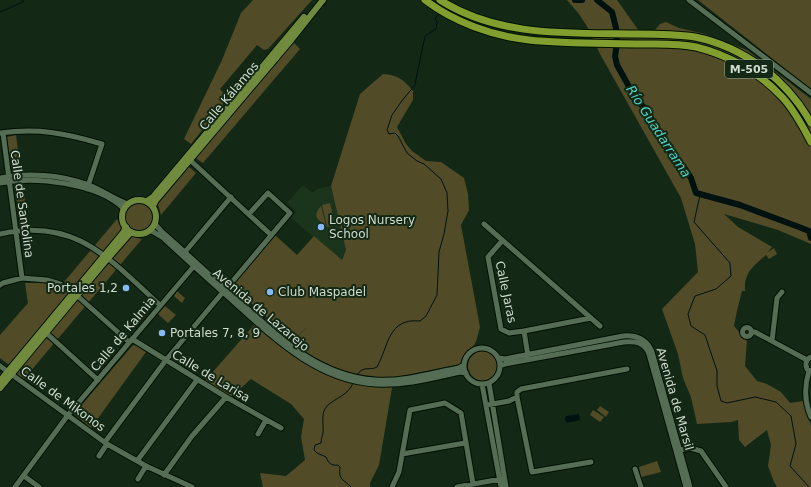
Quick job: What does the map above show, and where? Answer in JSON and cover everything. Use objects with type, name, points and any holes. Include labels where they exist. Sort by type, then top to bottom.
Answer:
[{"type":"highway","name":"M-505","points":[[425,0],[459,21],[502,36],[528,40],[565,42],[676,44],[709,51],[724,56],[753,72],[769,85],[787,103],[811,142]]},
{"type":"highway","name":"M-505","points":[[440,0],[462,12],[506,27],[528,31],[676,35],[696,37],[727,47],[759,64],[775,78],[799,104],[811,123]]},
{"type":"main road","name":"Calle Kálamos","points":[[147,201],[153,197],[318,0]]},
{"type":"main road","name":"Calle Kálamos","points":[[153,206],[156,200],[292,39],[323,0]]},
{"type":"main road","points":[[139,199],[147,201],[153,206],[156,213],[155,224],[150,230],[143,234],[131,232],[126,227],[122,219],[126,207],[139,199]]},
{"type":"main road","points":[[106,257],[126,227]]},
{"type":"main road","points":[[0,381],[9,373],[106,257],[131,232]]},
{"type":"main road","points":[[0,388],[9,373]]},
{"type":"street","points":[[689,0],[811,93]]},
{"type":"street","points":[[1,133],[18,131],[54,132],[102,144],[88,187]]},
{"type":"street","name":"Calle de Santolina","points":[[1,133],[9,179],[22,278]]},
{"type":"street","points":[[190,160],[271,235]]},
{"type":"street","points":[[0,178],[55,182],[88,187],[126,207]]},
{"type":"street","points":[[0,183],[9,179]]},
{"type":"street","points":[[106,443],[166,360],[290,213],[268,193],[249,214]]},
{"type":"street","points":[[185,252],[231,197]]},
{"type":"street","name":"Avenida de Lazarejo","points":[[155,224],[261,326],[327,372],[348,380],[376,384],[460,372],[466,373]]},
{"type":"street","name":"Calle Jaras","points":[[484,224],[600,326]]},
{"type":"street","points":[[0,234],[16,231],[37,230],[51,231],[72,237],[93,247],[106,257],[160,305]]},
{"type":"street","name":"Avenida de Lazarejo","points":[[150,230],[157,234],[225,291]]},
{"type":"street","name":"Calle Jaras","points":[[502,241],[488,257],[501,328],[509,333],[591,318]]},
{"type":"street","name":"Calle de Kalmia","points":[[15,487],[68,415],[194,266]]},
{"type":"street","name":"Calle de Larisa","points":[[0,285],[22,278],[47,280],[60,284],[75,294],[130,341],[166,360],[197,380],[281,428]]},
{"type":"street","points":[[772,341],[777,298],[782,292]]},
{"type":"street","points":[[44,331],[98,380]]},
{"type":"street","name":"Calle Jaras","points":[[524,331],[529,357]]},
{"type":"street","points":[[751,332],[755,332],[809,359],[806,366],[810,371],[806,383],[805,396],[807,409],[811,417]]},
{"type":"street","name":"Avenida de Marsil","points":[[529,357],[624,339],[638,337],[643,339],[650,347],[678,451],[686,487]]},
{"type":"street","points":[[499,358],[500,366],[498,374],[488,383],[482,384],[474,382],[466,373],[464,365],[467,356],[479,348],[492,351],[499,358],[529,357]]},
{"type":"street","points":[[500,366],[529,357]]},
{"type":"street","name":"Avenida de Lazarejo","points":[[393,382],[459,368],[464,365]]},
{"type":"street","name":"Calle de Mikonos","points":[[0,366],[106,443],[183,486],[192,487]]},
{"type":"street","points":[[591,462],[532,472],[517,392],[521,389],[627,369]]},
{"type":"street","points":[[137,461],[197,380]]},
{"type":"street","points":[[488,383],[489,404],[502,479],[506,487]]},
{"type":"street","points":[[482,384],[489,404]]},
{"type":"street","points":[[164,475],[192,436],[226,397]]},
{"type":"street","points":[[489,404],[509,401],[517,397]]},
{"type":"street","points":[[392,487],[399,472],[410,410],[445,403],[460,414],[473,484]]},
{"type":"street","points":[[258,434],[266,420]]},
{"type":"street","name":"Calle de Mikonos","points":[[99,456],[106,443]]},
{"type":"street","points":[[402,454],[465,443]]},
{"type":"street","points":[[678,451],[690,448],[701,451],[726,487]]},
{"type":"street","name":"Avenida de Marsil","points":[[678,451],[690,487]]},
{"type":"street","points":[[138,479],[146,466]]},
{"type":"street","points":[[635,469],[641,487]]},
{"type":"street","points":[[24,476],[39,487]]},
{"type":"street","points":[[457,487],[502,479]]},
{"type":"street","points":[[501,487],[502,479]]},
{"type":"shaded area","points":[[253,0],[312,0],[268,49],[264,50],[257,45],[220,89],[228,98],[191,144],[184,139],[222,60],[241,13]]},
{"type":"shaded area","points":[[567,0],[617,0],[639,31],[655,30],[660,24],[666,22],[679,28],[705,34],[747,50],[811,99],[811,244],[778,230],[724,214],[738,227],[772,247],[768,252],[774,248],[777,254],[769,259],[766,255],[750,270],[746,279],[745,291],[742,291],[734,326],[747,341],[745,366],[757,381],[767,384],[781,392],[790,403],[803,401],[811,426],[811,487],[777,487],[768,466],[771,445],[767,430],[745,447],[739,440],[738,420],[731,422],[697,424],[691,397],[683,378],[678,354],[662,309],[698,272],[695,244],[681,198],[600,54],[588,28]]},
{"type":"shaded area","points":[[698,0],[811,0],[811,89]]},
{"type":"shaded area","points":[[292,43],[300,49],[203,163],[197,159],[197,156]]},
{"type":"shaded area","points":[[383,74],[393,75],[400,78],[413,91],[413,100],[397,127],[406,144],[412,151],[426,161],[441,162],[464,178],[468,194],[469,210],[461,225],[480,327],[473,347],[465,356],[461,364],[392,378],[393,382],[379,465],[370,483],[370,487],[263,487],[260,473],[286,476],[305,460],[301,437],[304,419],[291,404],[251,379],[231,397],[204,382],[254,325],[293,356],[293,340],[309,326],[292,340],[232,286],[275,235],[297,255],[314,236],[342,260],[346,250],[331,186],[360,94]]},
{"type":"shaded area","points":[[16,135],[21,172],[12,173],[7,137]]},
{"type":"shaded area","points":[[189,167],[196,173],[161,215],[158,204]]},
{"type":"shaded area","points":[[23,184],[28,227],[20,226],[15,185]]},
{"type":"shaded area","name":"Logos Nursery School","points":[[304,186],[311,192],[314,192],[317,189],[331,186],[346,250],[341,260],[291,218],[296,211],[287,203],[301,187]]},
{"type":"shaded area","points":[[139,201],[145,202],[152,208],[155,217],[154,223],[148,230],[139,233],[133,232],[126,226],[123,217],[124,211],[130,204]]},
{"type":"shaded area","points":[[330,203],[335,225],[327,227],[322,205]]},
{"type":"shaded area","points":[[321,206],[326,226],[316,215]]},
{"type":"shaded area","points":[[117,219],[121,228],[126,233],[133,237],[142,239],[24,379],[18,375],[17,371],[0,358],[0,335],[28,303],[25,283],[44,283],[61,290],[64,282]]},
{"type":"shaded area","points":[[177,291],[185,298],[182,303],[174,296]]},
{"type":"shaded area","points":[[165,306],[176,315],[168,323],[158,314]]},
{"type":"shaded area","points":[[135,345],[146,352],[91,428],[74,414],[132,346]]},
{"type":"shaded area","points":[[483,351],[494,355],[498,366],[494,377],[483,381],[472,377],[468,366],[472,355]]},
{"type":"shaded area","points":[[600,406],[609,412],[606,417],[597,410]]},
{"type":"shaded area","points":[[593,410],[604,417],[600,422],[590,415]]},
{"type":"shaded area","points":[[579,414],[580,420],[567,423],[565,420],[566,416]]},
{"type":"shaded area","points":[[657,461],[661,472],[641,477],[639,467]]},
{"type":"waterway","points":[[0,12],[23,2],[23,0]]},
{"type":"waterway","name":"Río Guadarrama","points":[[575,0],[582,0]]},
{"type":"waterway","name":"Río Guadarrama","points":[[597,0],[612,12],[616,28],[617,44],[615,56],[617,65],[637,101],[645,108],[673,156],[683,166],[691,178],[696,193],[740,205],[799,227],[809,231],[811,238]]},
{"type":"waterway","points":[[357,375],[364,369],[377,367],[387,342],[395,328],[409,321],[420,321],[426,316],[437,295],[439,252],[448,211],[447,193],[441,179],[424,164],[417,161],[407,153],[398,136],[395,133],[389,134],[387,130],[392,115],[415,85],[425,36],[436,29],[437,22],[435,18],[439,12]]},
{"type":"waterway","points":[[700,195],[694,222],[730,263],[731,276],[716,289],[695,296],[688,314],[691,326],[705,335],[717,371],[717,386],[721,401],[727,403],[755,397],[776,402],[791,416],[796,444],[790,466],[809,487]]},
{"type":"waterway","points":[[351,487],[342,479],[340,475],[340,467],[338,465],[330,464],[326,457],[314,450],[315,445],[321,443],[325,409],[330,403],[348,391],[353,383]]},
{"type":"place","name":"Logos Nursery School","points":[[321,227]]},
{"type":"place","name":"Portales 1,2","points":[[126,288]]},
{"type":"place","name":"Club Maspadel","points":[[270,292]]},
{"type":"place","name":"Portales 7, 8, 9","points":[[162,333]]}]
